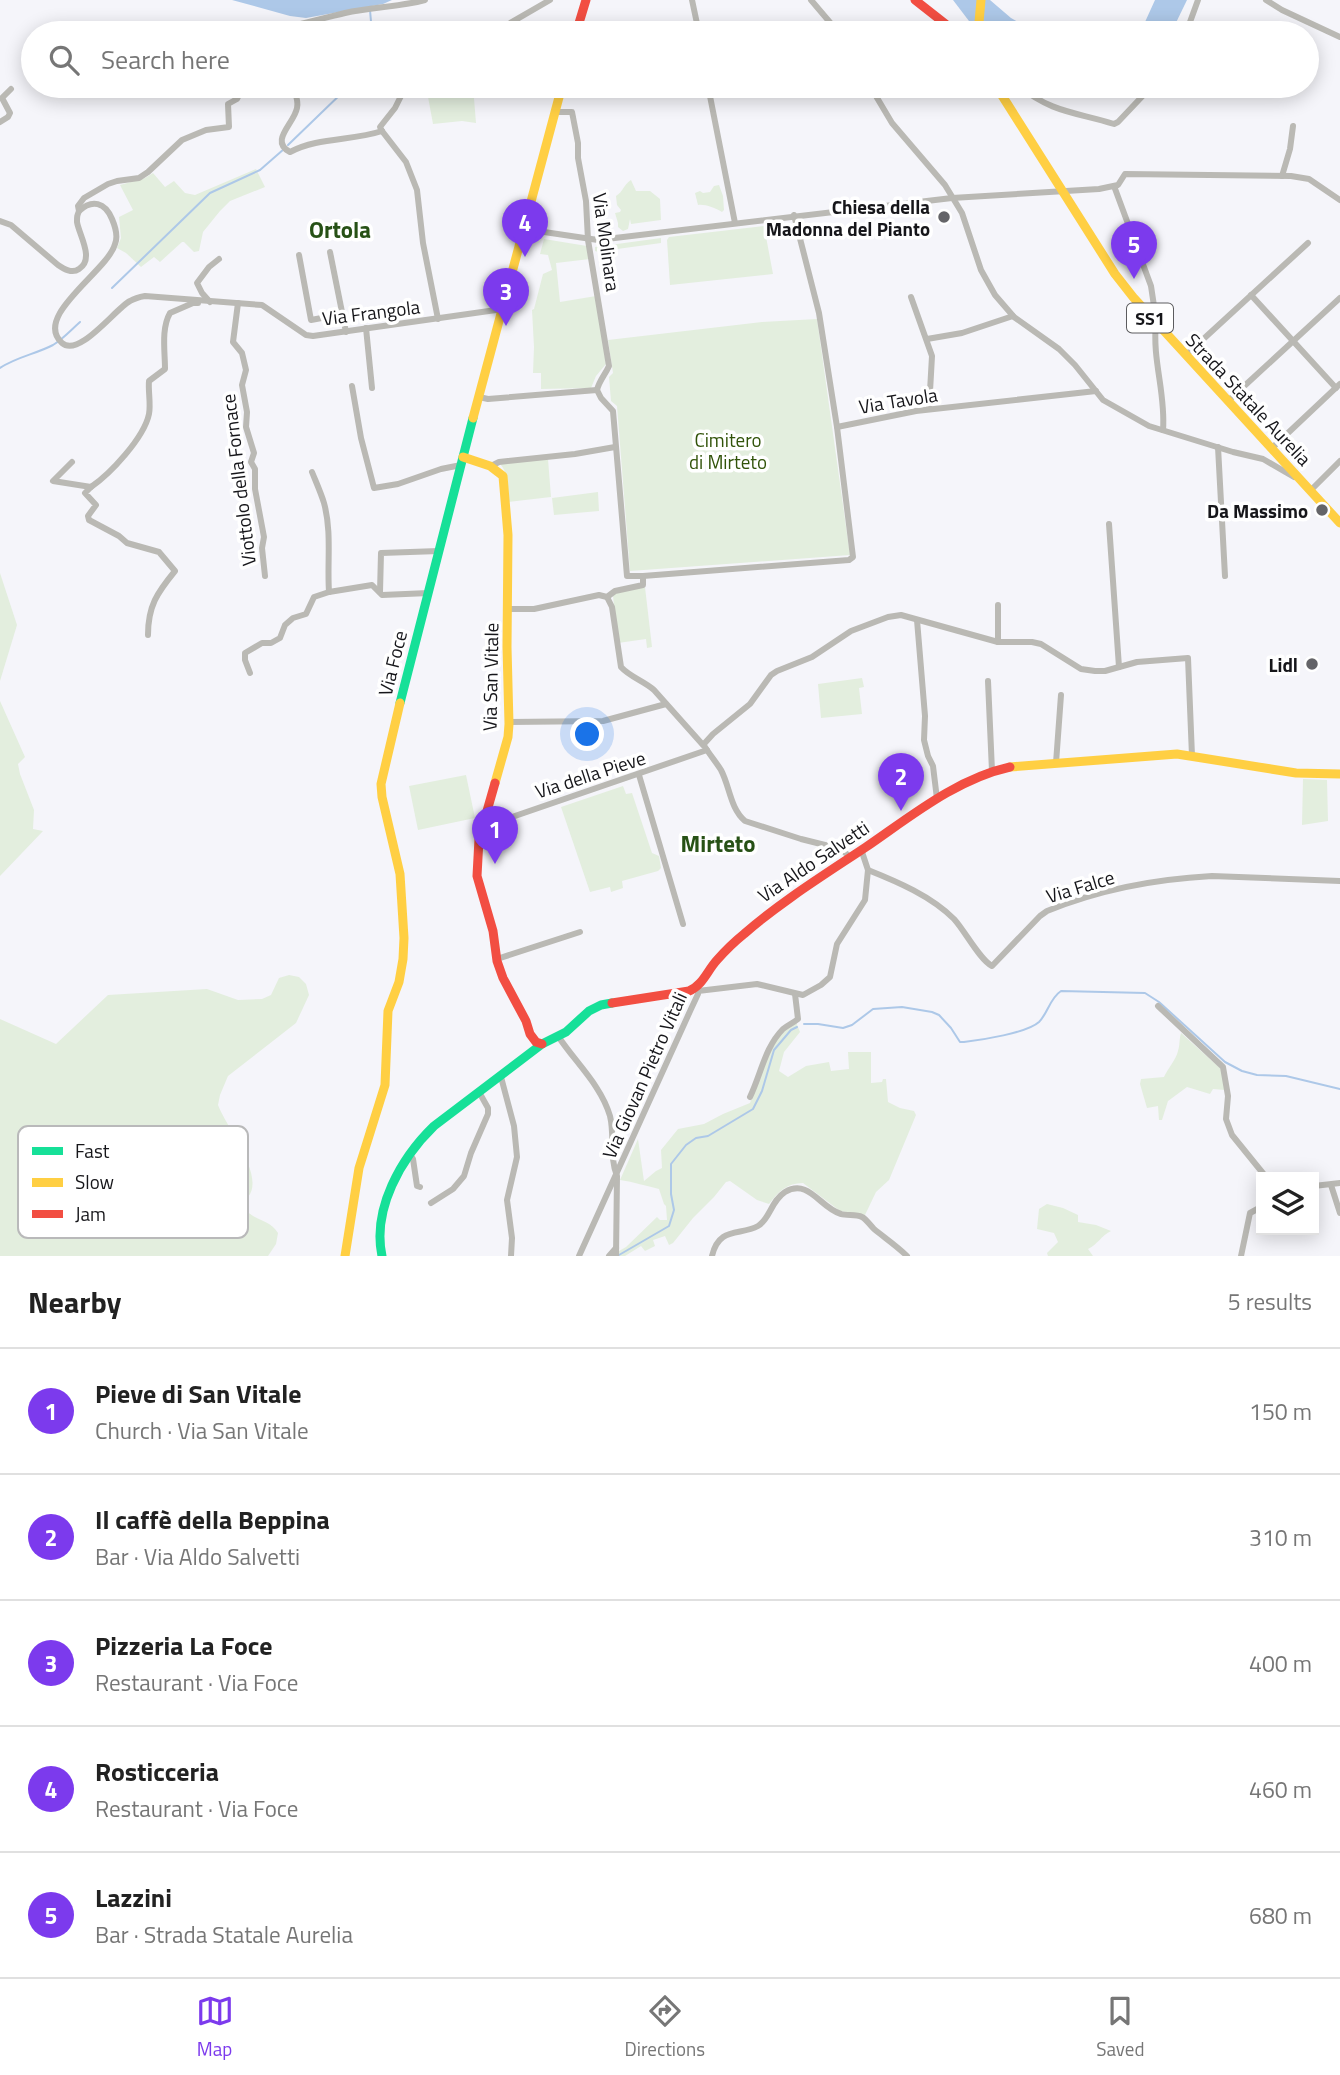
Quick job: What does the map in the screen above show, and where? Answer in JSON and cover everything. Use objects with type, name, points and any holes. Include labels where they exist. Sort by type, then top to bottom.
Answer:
[{"type":"street","points":[[317,21],[346,13],[425,0]]},
{"type":"street","points":[[514,21],[550,0]]},
{"type":"street","points":[[580,21],[586,0]]},
{"type":"street","points":[[692,0],[696,21]]},
{"type":"street","points":[[811,0],[829,21]]},
{"type":"street","points":[[915,0],[942,21]]},
{"type":"street","points":[[979,21],[981,0]]},
{"type":"street","points":[[1190,21],[1198,0]]},
{"type":"street","points":[[1266,0],[1306,21]]},
{"type":"street","points":[[1319,27],[1340,37]]},
{"type":"street","points":[[0,122],[10,113],[2,98],[12,89]]},
{"type":"street","points":[[0,220],[11,225],[66,270],[74,271],[80,268],[85,262],[86,253],[78,225],[78,206],[84,198],[117,181],[139,178],[182,139],[206,130],[229,127],[228,104],[238,98]]},
{"type":"street","points":[[296,98],[298,105],[281,141],[284,149],[290,152],[302,145],[350,139],[382,131]]},
{"type":"street","points":[[400,98],[380,127],[405,162],[414,180],[423,243],[439,319]]},
{"type":"street","name":"Via Foce","points":[[345,1256],[359,1168],[385,1085],[388,1010],[399,982],[403,959],[400,874],[386,820],[381,784],[384,766],[478,397],[559,98]]},
{"type":"street","points":[[710,98],[735,223]]},
{"type":"street","points":[[877,98],[892,123],[934,170],[962,213],[988,284],[1013,316],[1059,349],[1103,400],[1149,426],[1263,459],[1299,479]]},
{"type":"street","name":"Strada Statale Aurelia","points":[[1004,98],[1115,274],[1185,356],[1340,523]]},
{"type":"street","points":[[1037,98],[1051,107],[1114,124],[1141,98]]},
{"type":"street","name":"Via Molinara","points":[[555,112],[572,112],[578,143],[588,240],[608,366],[597,390]]},
{"type":"street","points":[[1282,176],[1293,126]]},
{"type":"street","points":[[524,229],[588,240],[612,239],[952,198],[1076,192],[1118,185],[1125,174],[1282,176],[1309,179],[1340,200]]},
{"type":"street","points":[[1114,186],[1151,286],[1154,350],[1165,412],[1164,430]]},
{"type":"street","points":[[79,211],[92,203],[100,204],[112,219],[117,241],[112,253],[59,313],[54,323],[54,331],[62,343],[75,347],[136,297],[210,302]]},
{"type":"street","name":"Via Tavola","points":[[794,215],[819,313],[837,427],[929,409],[1096,391]]},
{"type":"street","points":[[1185,356],[1308,243]]},
{"type":"street","points":[[330,252],[346,332]]},
{"type":"street","points":[[299,255],[311,320],[343,314]]},
{"type":"street","points":[[210,302],[198,287],[197,280],[208,267],[219,260]]},
{"type":"street","points":[[1251,295],[1338,386],[1271,449]]},
{"type":"street","points":[[911,297],[932,356],[929,409]]},
{"type":"street","points":[[1227,401],[1340,298]]},
{"type":"street","points":[[148,635],[151,607],[175,571],[161,553],[127,543],[89,520],[88,516],[96,506],[85,493],[107,475],[146,423],[149,412],[149,381],[165,369],[165,327],[168,314],[193,303],[210,302]]},
{"type":"street","name":"Via Frangola","points":[[210,302],[262,305],[306,335],[346,332],[503,309]]},
{"type":"street","name":"Viottolo della Fornace","points":[[238,303],[233,342],[242,353],[246,370],[242,385],[247,412],[246,427],[254,453],[251,462],[255,469],[255,489],[264,537],[262,548],[265,576]]},
{"type":"street","points":[[927,339],[962,333],[1013,316]]},
{"type":"street","points":[[366,328],[372,388]]},
{"type":"street","points":[[352,386],[361,439],[374,488],[398,484],[462,461],[491,466],[499,462],[615,447]]},
{"type":"street","points":[[478,397],[488,399],[597,390],[613,411],[625,572],[631,577],[849,560],[853,557],[837,427]]},
{"type":"street","points":[[1218,447],[1225,576]]},
{"type":"street","points":[[1310,491],[1340,461]]},
{"type":"street","points":[[72,462],[53,481],[91,487]]},
{"type":"street","name":"Via San Vitale","points":[[491,466],[503,476],[505,488],[510,722],[477,850],[477,876],[503,978],[530,1034],[536,1042],[542,1044]]},
{"type":"street","points":[[312,472],[324,502],[328,522],[329,592]]},
{"type":"street","points":[[1109,524],[1119,667]]},
{"type":"street","points":[[380,592],[380,554],[439,551]]},
{"type":"street","points":[[607,597],[615,591],[643,585],[643,576]]},
{"type":"street","points":[[250,673],[245,660],[246,653],[262,643],[271,643],[280,638],[285,625],[293,618],[306,614],[314,597],[372,585],[382,594],[429,593]]},
{"type":"street","points":[[508,608],[534,609],[599,595],[607,597],[612,607],[621,667],[646,683],[705,747],[721,771],[739,816],[745,821],[841,849],[850,857]]},
{"type":"street","points":[[998,605],[998,642]]},
{"type":"street","points":[[705,747],[713,734],[750,704],[771,675],[777,671],[812,657],[852,631],[888,617],[907,616],[998,642],[1041,644],[1081,669],[1105,671],[1137,662],[1188,658],[1192,756]]},
{"type":"street","points":[[917,620],[925,716],[924,740],[933,766],[937,799]]},
{"type":"street","points":[[988,681],[992,771]]},
{"type":"street","points":[[1056,763],[1061,695]]},
{"type":"street","points":[[510,722],[603,721],[666,704]]},
{"type":"street","name":"Via della Pieve","points":[[483,827],[639,775],[705,747]]},
{"type":"street","name":"Via Aldo Salvetti","points":[[698,989],[716,961],[753,925],[937,799],[992,771],[1016,766],[1177,754],[1296,773],[1340,774]]},
{"type":"street","points":[[639,775],[683,924]]},
{"type":"street","points":[[382,1256],[378,1235],[387,1197],[423,1135],[589,1011],[601,1005],[689,990],[757,984],[803,995],[821,985],[830,977],[837,944],[865,900],[867,870],[861,849]]},
{"type":"street","name":"Via Falce","points":[[867,870],[901,884],[937,905],[964,930],[984,960],[992,966],[1047,911],[1113,890],[1212,876],[1340,881]]},
{"type":"street","points":[[497,959],[580,932]]},
{"type":"street","name":"Via Giovan Pietro Vitali","points":[[579,1256],[617,1176],[698,989]]},
{"type":"street","points":[[750,1097],[772,1045],[786,1026],[797,1019],[795,994]]},
{"type":"street","points":[[1158,1006],[1223,1067],[1228,1096],[1228,1127],[1262,1172]]},
{"type":"street","points":[[558,1036],[581,1065],[607,1109],[611,1123],[613,1167],[617,1176],[616,1252],[609,1256]]},
{"type":"street","points":[[501,1077],[514,1126],[517,1157],[507,1200],[512,1238],[511,1256]]},
{"type":"street","points":[[431,1203],[453,1189],[464,1176],[488,1114],[488,1108],[479,1092]]},
{"type":"street","points":[[410,1154],[417,1186],[420,1187]]},
{"type":"street","points":[[1319,1186],[1340,1183]]},
{"type":"street","points":[[1331,1185],[1340,1213]]},
{"type":"street","points":[[712,1256],[724,1237],[757,1226],[764,1221],[778,1199],[797,1188],[805,1189],[836,1213],[862,1217],[907,1256]]},
{"type":"street","points":[[1241,1256],[1250,1213],[1256,1210]]},
{"type":"green space","points":[[428,98],[474,98],[476,123],[462,121],[433,124]]},
{"type":"green space","points":[[256,169],[265,187],[230,201],[203,232],[199,251],[194,252],[182,242],[160,262],[154,257],[141,267],[117,248],[121,238],[119,217],[133,210],[120,185],[153,173],[165,187],[174,181],[185,193],[195,195]]},
{"type":"green space","points":[[631,180],[636,191],[650,191],[660,199],[661,220],[631,224],[630,219],[628,229],[623,231],[618,227],[615,213],[621,210],[616,196]]},
{"type":"green space","points":[[719,185],[723,196],[722,212],[698,205],[695,193],[710,192],[714,186]]},
{"type":"green space","points":[[764,226],[773,274],[670,285],[669,237]]},
{"type":"green space","points":[[661,238],[661,243],[610,250],[608,255],[595,251],[595,247]]},
{"type":"green space","points":[[544,239],[587,246],[590,259],[556,263],[560,302],[596,296],[606,364],[596,376],[591,388],[541,389],[541,373],[533,373],[532,310],[543,274],[552,270],[548,255],[540,254]]},
{"type":"green space","name":"Cimitero di Mirteto","points":[[817,319],[850,555],[630,571],[617,406],[611,401],[609,377],[613,373],[608,340],[762,322]]},
{"type":"green space","points":[[548,459],[551,497],[508,502],[507,477],[500,464]]},
{"type":"green space","points":[[598,492],[599,511],[554,515],[552,498]]},
{"type":"green space","points":[[0,573],[17,625],[0,681]]},
{"type":"green space","points":[[645,587],[652,647],[647,648],[646,639],[618,643],[613,596],[615,593]]},
{"type":"green space","points":[[862,678],[864,687],[859,688],[862,714],[821,718],[818,684]]},
{"type":"green space","points":[[0,701],[25,757],[18,764],[34,810],[33,829],[43,831],[0,876]]},
{"type":"green space","points":[[466,775],[475,818],[418,830],[409,786]]},
{"type":"green space","points":[[1303,779],[1327,780],[1328,821],[1302,825]]},
{"type":"green space","points":[[623,786],[626,794],[632,793],[652,853],[659,856],[661,868],[622,881],[623,888],[611,892],[610,887],[590,892],[561,807]]},
{"type":"green space","points":[[289,975],[299,977],[306,984],[309,995],[296,1023],[228,1076],[218,1105],[228,1126],[18,1126],[18,1238],[248,1238],[248,1212],[270,1224],[278,1233],[276,1244],[268,1256],[0,1256],[0,1019],[56,1044],[108,995],[207,989],[238,1000],[262,999],[271,995],[279,978]]},
{"type":"green space","points":[[796,1022],[800,1032],[784,1052],[779,1071],[788,1077],[806,1066],[829,1062],[831,1071],[849,1069],[848,1052],[871,1052],[871,1083],[886,1079],[888,1102],[914,1111],[916,1115],[889,1180],[876,1192],[865,1215],[840,1211],[803,1183],[783,1189],[769,1204],[757,1200],[730,1181],[726,1182],[673,1243],[669,1245],[665,1236],[653,1240],[655,1246],[645,1251],[641,1246],[625,1256],[619,1256],[619,1251],[657,1217],[667,1220],[666,1206],[659,1189],[620,1180],[638,1139],[644,1181],[662,1168],[661,1150],[678,1129],[704,1124],[750,1103],[779,1036]]},
{"type":"green space","points":[[1181,1033],[1221,1069],[1225,1090],[1213,1089],[1210,1094],[1187,1087],[1168,1101],[1162,1120],[1159,1120],[1158,1106],[1147,1108],[1141,1079],[1164,1077],[1177,1054]]},
{"type":"green space","points":[[248,1164],[252,1177],[252,1188],[248,1196]]},
{"type":"green space","points":[[1047,1204],[1078,1215],[1078,1222],[1111,1231],[1088,1249],[1093,1256],[1048,1256],[1047,1253],[1058,1242],[1054,1233],[1037,1229],[1039,1209]]},
{"type":"water","points":[[232,0],[392,0],[306,18]]},
{"type":"water","points":[[953,0],[990,0],[1016,21],[969,21]]},
{"type":"water","points":[[1155,0],[1187,0],[1177,21],[1145,21]]},
{"type":"waterway","points":[[370,10],[371,21]]},
{"type":"waterway","points":[[288,145],[337,98]]},
{"type":"waterway","points":[[112,288],[210,193],[260,170],[284,149]]},
{"type":"waterway","points":[[0,368],[53,345],[80,322]]},
{"type":"waterway","points":[[804,1024],[843,1028],[852,1025],[873,1009],[902,1007],[939,1015],[960,1042],[964,1042],[1033,1026],[1039,1022],[1061,991],[1145,993],[1159,1002],[1225,1062],[1242,1071],[1257,1075],[1286,1076],[1340,1089]]},
{"type":"waterway","points":[[619,1255],[669,1226],[674,1210],[671,1164],[686,1145],[696,1138],[708,1136],[753,1109],[762,1091],[774,1050],[791,1030],[797,1027]]},
{"type":"traffic: fast","points":[[400,703],[473,418]]},
{"type":"traffic: fast","points":[[382,1256],[381,1220],[385,1203],[400,1169],[422,1139],[434,1126],[542,1044],[566,1032],[589,1011],[612,1003]]},
{"type":"traffic: slow","points":[[979,21],[981,0]]},
{"type":"traffic: slow","points":[[473,418],[559,98]]},
{"type":"traffic: slow","points":[[1004,98],[1115,274],[1133,297],[1340,523]]},
{"type":"traffic: slow","points":[[463,457],[490,466],[503,476],[508,535],[509,724],[495,783]]},
{"type":"traffic: slow","points":[[345,1256],[359,1168],[385,1085],[388,1011],[399,982],[403,959],[400,874],[381,784],[400,703]]},
{"type":"traffic: slow","points":[[1010,767],[1177,754],[1296,773],[1340,774]]},
{"type":"traffic: jam","points":[[580,21],[586,0]]},
{"type":"traffic: jam","points":[[915,0],[942,21]]},
{"type":"traffic: jam","points":[[612,1003],[689,991],[733,943],[803,889],[934,800],[971,780],[1010,767]]},
{"type":"traffic: jam","points":[[495,783],[479,839],[477,876],[503,978],[530,1034],[536,1042],[542,1044]]},
{"type":"place","name":"Chiesa della Madonna del Pianto","points":[[944,217]]},
{"type":"place","name":"Rosticceria","points":[[525,257]]},
{"type":"place","name":"Lazzini","points":[[1134,279]]},
{"type":"place","name":"Pizzeria La Foce","points":[[506,326]]},
{"type":"place","name":"Da Massimo","points":[[1322,510]]},
{"type":"place","name":"Lidl","points":[[1312,664]]},
{"type":"place","name":"Il caffè della Beppina","points":[[901,811]]},
{"type":"place","name":"Pieve di San Vitale","points":[[495,864]]},
{"type":"district","name":"Ortola","points":[[340,229]]},
{"type":"district","name":"Mirteto","points":[[718,843]]}]
